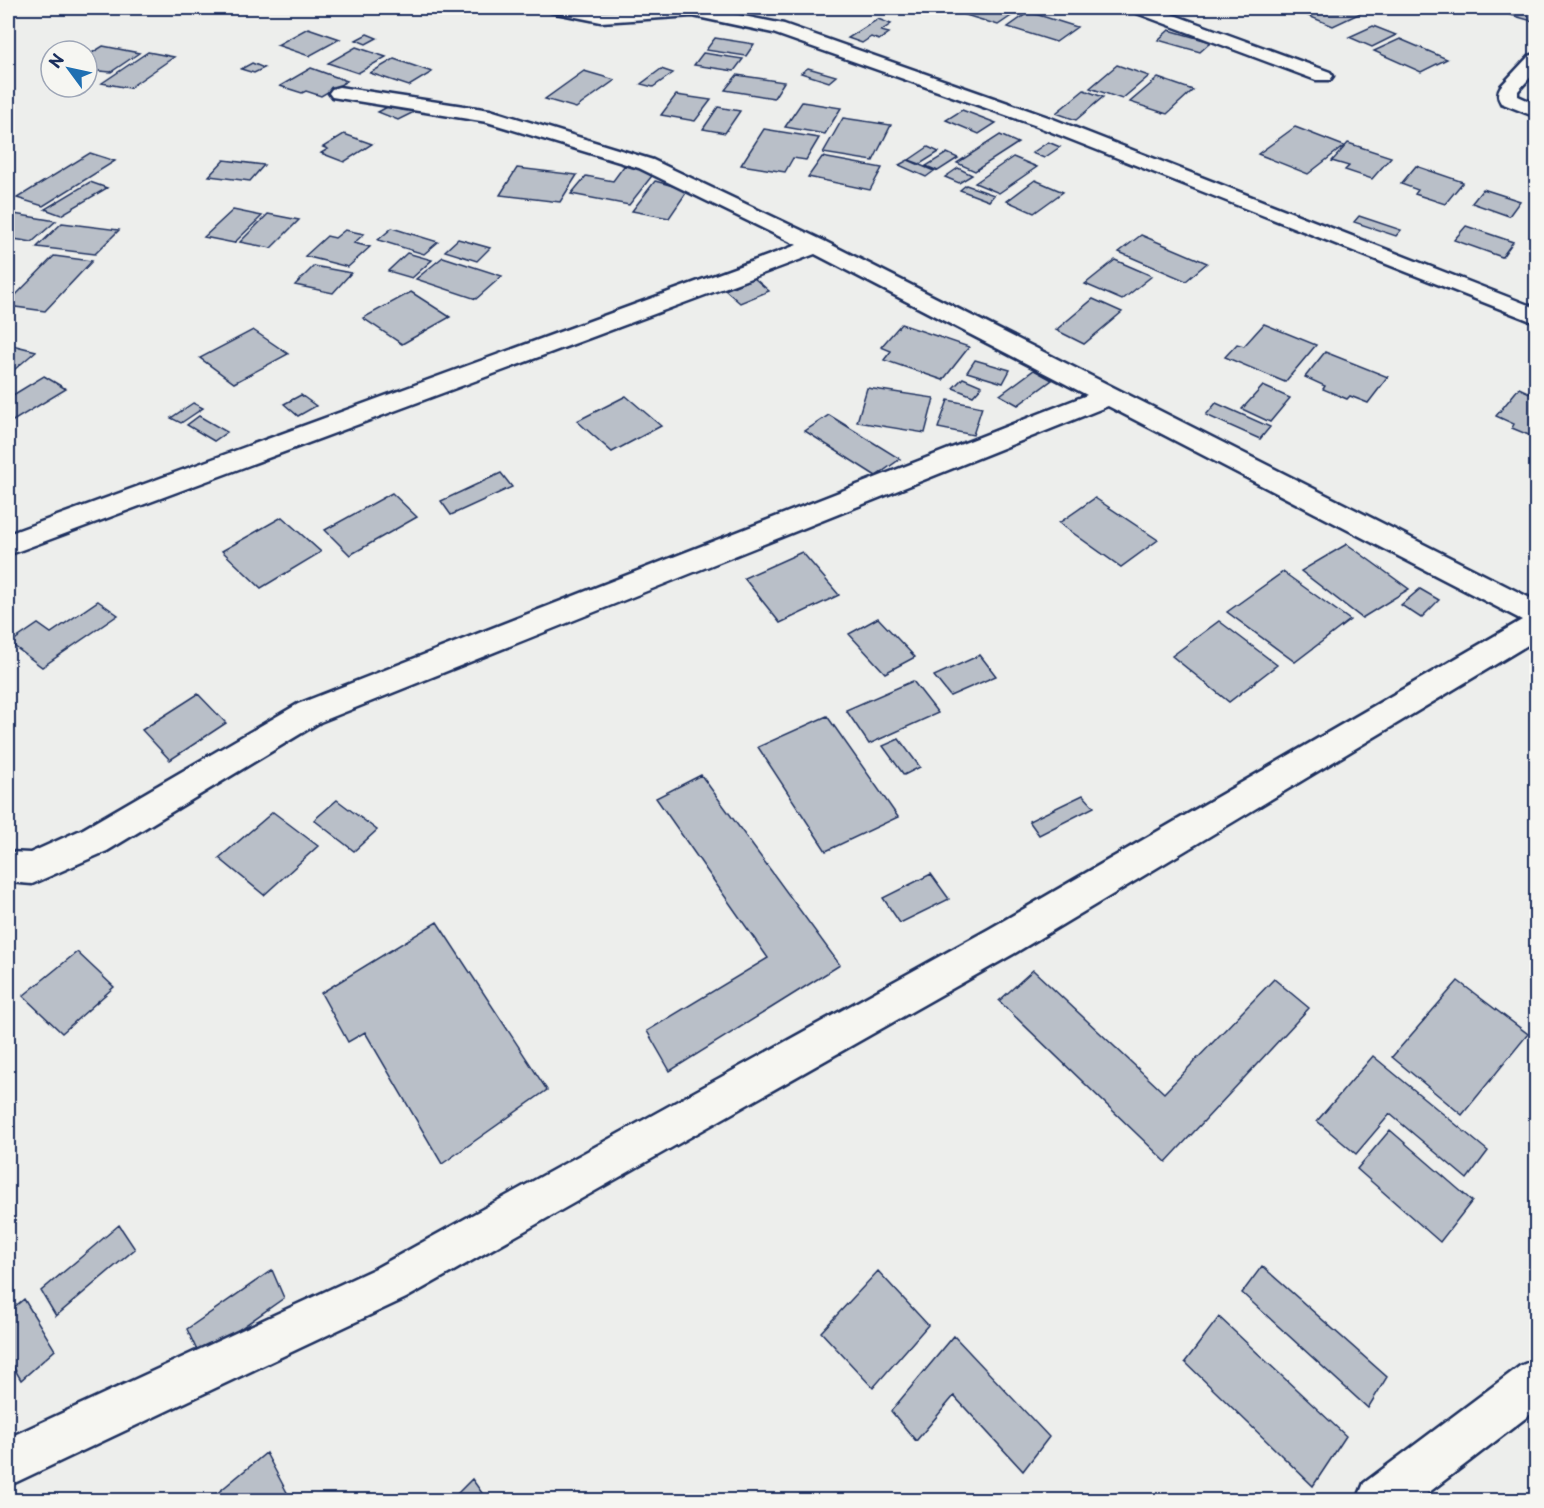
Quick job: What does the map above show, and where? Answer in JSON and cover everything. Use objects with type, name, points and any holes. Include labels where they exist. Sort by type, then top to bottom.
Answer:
[{"type":"street","points":[[557,8],[601,17],[693,11],[778,28],[1041,121],[1536,316]]},
{"type":"street","points":[[1140,8],[1323,76]]},
{"type":"street","points":[[1536,60],[1508,90],[1508,99],[1536,111]]},
{"type":"street","points":[[339,93],[490,116],[646,164],[816,246],[1536,614]]},
{"type":"street","points":[[8,546],[816,246]]},
{"type":"street","points":[[8,867],[32,869],[95,840],[309,713],[1110,396]]},
{"type":"street","points":[[8,1462],[390,1283],[1002,941],[1536,626]]},
{"type":"street","points":[[1381,1500],[1536,1382]]},
{"type":"building","points":[[963,8],[1004,8],[1017,12],[998,25],[956,12]]},
{"type":"building","points":[[1289,8],[1362,8],[1367,10],[1333,26]]},
{"type":"building","points":[[1508,8],[1536,8],[1536,22],[1504,13]]},
{"type":"building","points":[[1029,12],[1077,27],[1056,42],[1008,27]]},
{"type":"building","points":[[878,19],[891,24],[881,31],[889,33],[879,40],[871,37],[862,43],[848,38]]},
{"type":"building","points":[[1373,26],[1396,35],[1372,47],[1349,37]]},
{"type":"building","points":[[308,28],[340,39],[309,56],[277,45]]},
{"type":"building","points":[[1169,30],[1211,42],[1200,52],[1158,40]]},
{"type":"building","points":[[367,34],[377,38],[366,44],[356,40]]},
{"type":"building","points":[[715,38],[754,44],[746,56],[706,50]]},
{"type":"building","points":[[1400,39],[1447,59],[1421,72],[1374,51]]},
{"type":"building","points":[[103,46],[139,53],[111,72],[99,71],[99,48]]},
{"type":"building","points":[[356,47],[386,57],[358,73],[328,63]]},
{"type":"building","points":[[148,52],[174,57],[129,88],[102,83]]},
{"type":"building","points":[[703,53],[743,59],[734,71],[694,65]]},
{"type":"building","points":[[394,59],[432,72],[409,86],[370,73]]},
{"type":"building","points":[[252,63],[264,68],[254,73],[241,69]]},
{"type":"building","points":[[1117,65],[1149,76],[1122,99],[1090,88]]},
{"type":"building","points":[[311,68],[347,81],[321,96],[280,86]]},
{"type":"building","points":[[808,68],[836,76],[829,82],[801,73]]},
{"type":"building","points":[[661,69],[673,73],[653,87],[641,84]]},
{"type":"building","points":[[584,71],[615,80],[576,108],[545,99]]},
{"type":"building","points":[[737,75],[784,82],[774,98],[725,90]]},
{"type":"building","points":[[1158,78],[1193,90],[1167,114],[1130,102]]},
{"type":"building","points":[[1084,90],[1103,97],[1076,120],[1056,113]]},
{"type":"building","points":[[676,95],[711,100],[695,121],[661,115]]},
{"type":"building","points":[[802,102],[841,108],[825,134],[785,127]]},
{"type":"building","points":[[393,104],[414,112],[398,120],[378,112]]},
{"type":"building","points":[[718,107],[740,111],[725,133],[703,129]]},
{"type":"building","points":[[962,110],[996,123],[979,134],[946,120]]},
{"type":"building","points":[[843,118],[891,125],[873,161],[823,153]]},
{"type":"building","points":[[1295,127],[1344,146],[1308,174],[1258,154]]},
{"type":"building","points":[[764,129],[819,138],[806,160],[793,158],[785,172],[741,165]]},
{"type":"building","points":[[344,134],[372,144],[344,162],[321,153],[328,149],[323,147]]},
{"type":"building","points":[[1000,135],[1018,143],[975,171],[957,163]]},
{"type":"building","points":[[1048,142],[1060,147],[1044,158],[1032,153]]},
{"type":"building","points":[[1348,143],[1391,157],[1372,179],[1345,170],[1349,166],[1332,161]]},
{"type":"building","points":[[928,147],[939,152],[920,164],[909,160]]},
{"type":"building","points":[[90,153],[115,161],[43,206],[17,198]]},
{"type":"building","points":[[947,153],[958,158],[938,171],[926,166]]},
{"type":"building","points":[[822,157],[882,168],[870,190],[808,177]]},
{"type":"building","points":[[1013,157],[1037,167],[999,193],[975,183]]},
{"type":"building","points":[[224,160],[264,165],[250,181],[209,176]]},
{"type":"building","points":[[908,160],[934,171],[926,177],[899,165]]},
{"type":"building","points":[[624,166],[655,172],[629,205],[571,194],[586,176],[613,181]]},
{"type":"building","points":[[1416,166],[1463,182],[1445,204],[1415,194],[1418,190],[1401,184]]},
{"type":"building","points":[[517,168],[577,175],[560,202],[500,195]]},
{"type":"building","points":[[958,168],[972,175],[959,183],[945,177]]},
{"type":"building","points":[[1035,180],[1063,192],[1034,213],[1007,201]]},
{"type":"building","points":[[655,181],[688,190],[669,218],[632,211]]},
{"type":"building","points":[[90,182],[107,188],[61,215],[45,209]]},
{"type":"building","points":[[966,185],[994,195],[989,201],[960,190]]},
{"type":"building","points":[[1483,189],[1520,201],[1509,216],[1472,203]]},
{"type":"building","points":[[233,210],[262,216],[234,243],[204,237]]},
{"type":"building","points":[[8,213],[56,221],[32,242],[8,238]]},
{"type":"building","points":[[268,214],[299,220],[271,248],[240,242]]},
{"type":"building","points":[[1359,216],[1401,230],[1396,236],[1354,222]]},
{"type":"building","points":[[62,223],[119,230],[95,254],[37,247]]},
{"type":"building","points":[[1466,226],[1513,242],[1502,257],[1454,240]]},
{"type":"building","points":[[392,228],[438,242],[424,254],[378,240]]},
{"type":"building","points":[[345,230],[364,234],[354,243],[370,247],[348,267],[305,256],[327,236],[335,238]]},
{"type":"building","points":[[1141,235],[1207,263],[1186,281],[1119,252]]},
{"type":"building","points":[[458,239],[490,248],[477,261],[445,251]]},
{"type":"building","points":[[407,253],[432,260],[412,278],[388,271]]},
{"type":"building","points":[[54,256],[92,261],[45,311],[8,306],[8,303]]},
{"type":"building","points":[[443,257],[502,276],[476,299],[416,279]]},
{"type":"building","points":[[1115,260],[1152,276],[1122,300],[1085,284]]},
{"type":"building","points":[[314,266],[351,273],[333,293],[295,285]]},
{"type":"building","points":[[754,278],[769,291],[740,303],[725,290]]},
{"type":"building","points":[[411,292],[450,317],[402,344],[363,318]]},
{"type":"building","points":[[1093,299],[1122,312],[1084,344],[1056,330]]},
{"type":"building","points":[[901,324],[969,347],[943,380],[884,360],[891,351],[881,347]]},
{"type":"building","points":[[1264,324],[1316,345],[1285,382],[1225,357],[1237,344],[1244,346]]},
{"type":"building","points":[[253,330],[288,354],[234,383],[200,358]]},
{"type":"building","points":[[8,344],[36,351],[14,370],[8,368]]},
{"type":"building","points":[[1325,352],[1388,377],[1368,403],[1350,396],[1347,399],[1323,389],[1325,386],[1305,377]]},
{"type":"building","points":[[975,360],[1010,370],[1003,383],[967,372]]},
{"type":"building","points":[[1034,370],[1052,380],[1018,405],[1000,395]]},
{"type":"building","points":[[44,376],[66,389],[8,424],[8,398]]},
{"type":"building","points":[[963,378],[982,386],[973,396],[953,388]]},
{"type":"building","points":[[1263,386],[1290,398],[1270,422],[1242,409]]},
{"type":"building","points":[[867,388],[934,398],[925,433],[857,422]]},
{"type":"building","points":[[1519,388],[1536,396],[1536,438],[1512,428],[1514,424],[1496,416]]},
{"type":"building","points":[[301,395],[316,406],[298,416],[284,404]]},
{"type":"building","points":[[626,396],[661,426],[612,452],[577,421]]},
{"type":"building","points":[[948,400],[982,407],[973,435],[938,428]]},
{"type":"building","points":[[193,403],[203,408],[181,423],[171,418]]},
{"type":"building","points":[[1216,403],[1270,427],[1260,439],[1206,415]]},
{"type":"building","points":[[829,415],[900,459],[876,476],[805,431]]},
{"type":"building","points":[[199,416],[227,432],[214,441],[187,425]]},
{"type":"building","points":[[501,473],[512,487],[451,515],[441,501]]},
{"type":"building","points":[[392,493],[417,517],[350,555],[325,530]]},
{"type":"building","points":[[1095,498],[1158,540],[1121,567],[1059,523]]},
{"type":"building","points":[[282,517],[321,552],[261,588],[222,551]]},
{"type":"building","points":[[1347,544],[1409,589],[1362,618],[1301,571]]},
{"type":"building","points":[[802,552],[839,595],[780,623],[744,578]]},
{"type":"building","points":[[1283,572],[1350,620],[1295,662],[1227,612]]},
{"type":"building","points":[[1420,589],[1439,600],[1421,618],[1401,605]]},
{"type":"building","points":[[98,601],[118,615],[42,667],[10,643],[38,624],[51,633]]},
{"type":"building","points":[[878,618],[915,657],[885,673],[849,634]]},
{"type":"building","points":[[1219,621],[1277,665],[1229,702],[1172,656]]},
{"type":"building","points":[[980,655],[996,676],[950,696],[934,676]]},
{"type":"building","points":[[913,681],[938,713],[869,744],[846,710]]},
{"type":"building","points":[[198,694],[226,723],[170,760],[142,730]]},
{"type":"building","points":[[827,716],[898,817],[826,851],[758,747]]},
{"type":"building","points":[[899,739],[920,767],[904,775],[883,746]]},
{"type":"building","points":[[701,775],[840,965],[670,1071],[647,1031],[768,958],[656,798]]},
{"type":"building","points":[[1083,795],[1094,807],[1039,835],[1029,821]]},
{"type":"building","points":[[337,800],[377,830],[354,851],[314,820]]},
{"type":"building","points":[[273,812],[318,846],[264,895],[219,858]]},
{"type":"building","points":[[931,874],[949,899],[900,923],[883,898]]},
{"type":"building","points":[[437,922],[547,1090],[442,1164],[365,1032],[348,1042],[321,993]]},
{"type":"building","points":[[77,952],[114,987],[62,1033],[23,996]]},
{"type":"building","points":[[1033,970],[1164,1093],[1274,979],[1309,1008],[1166,1162],[999,1001]]},
{"type":"building","points":[[1458,981],[1528,1034],[1462,1115],[1392,1057]]},
{"type":"building","points":[[1373,1056],[1488,1151],[1467,1179],[1390,1114],[1356,1154],[1317,1121]]},
{"type":"building","points":[[1390,1130],[1472,1201],[1440,1242],[1357,1169]]},
{"type":"building","points":[[119,1225],[135,1249],[56,1316],[41,1291]]},
{"type":"building","points":[[1262,1266],[1387,1377],[1368,1408],[1242,1293]]},
{"type":"building","points":[[272,1270],[284,1298],[200,1357],[187,1329]]},
{"type":"building","points":[[878,1271],[928,1325],[873,1388],[821,1332]]},
{"type":"building","points":[[24,1299],[55,1350],[21,1380],[8,1358],[8,1312]]},
{"type":"building","points":[[1219,1317],[1346,1436],[1313,1486],[1185,1362]]},
{"type":"building","points":[[954,1336],[1049,1437],[1023,1471],[954,1396],[916,1441],[891,1411]]},
{"type":"building","points":[[266,1453],[291,1500],[209,1500]]},
{"type":"building","points":[[472,1479],[487,1500],[451,1500]]}]
